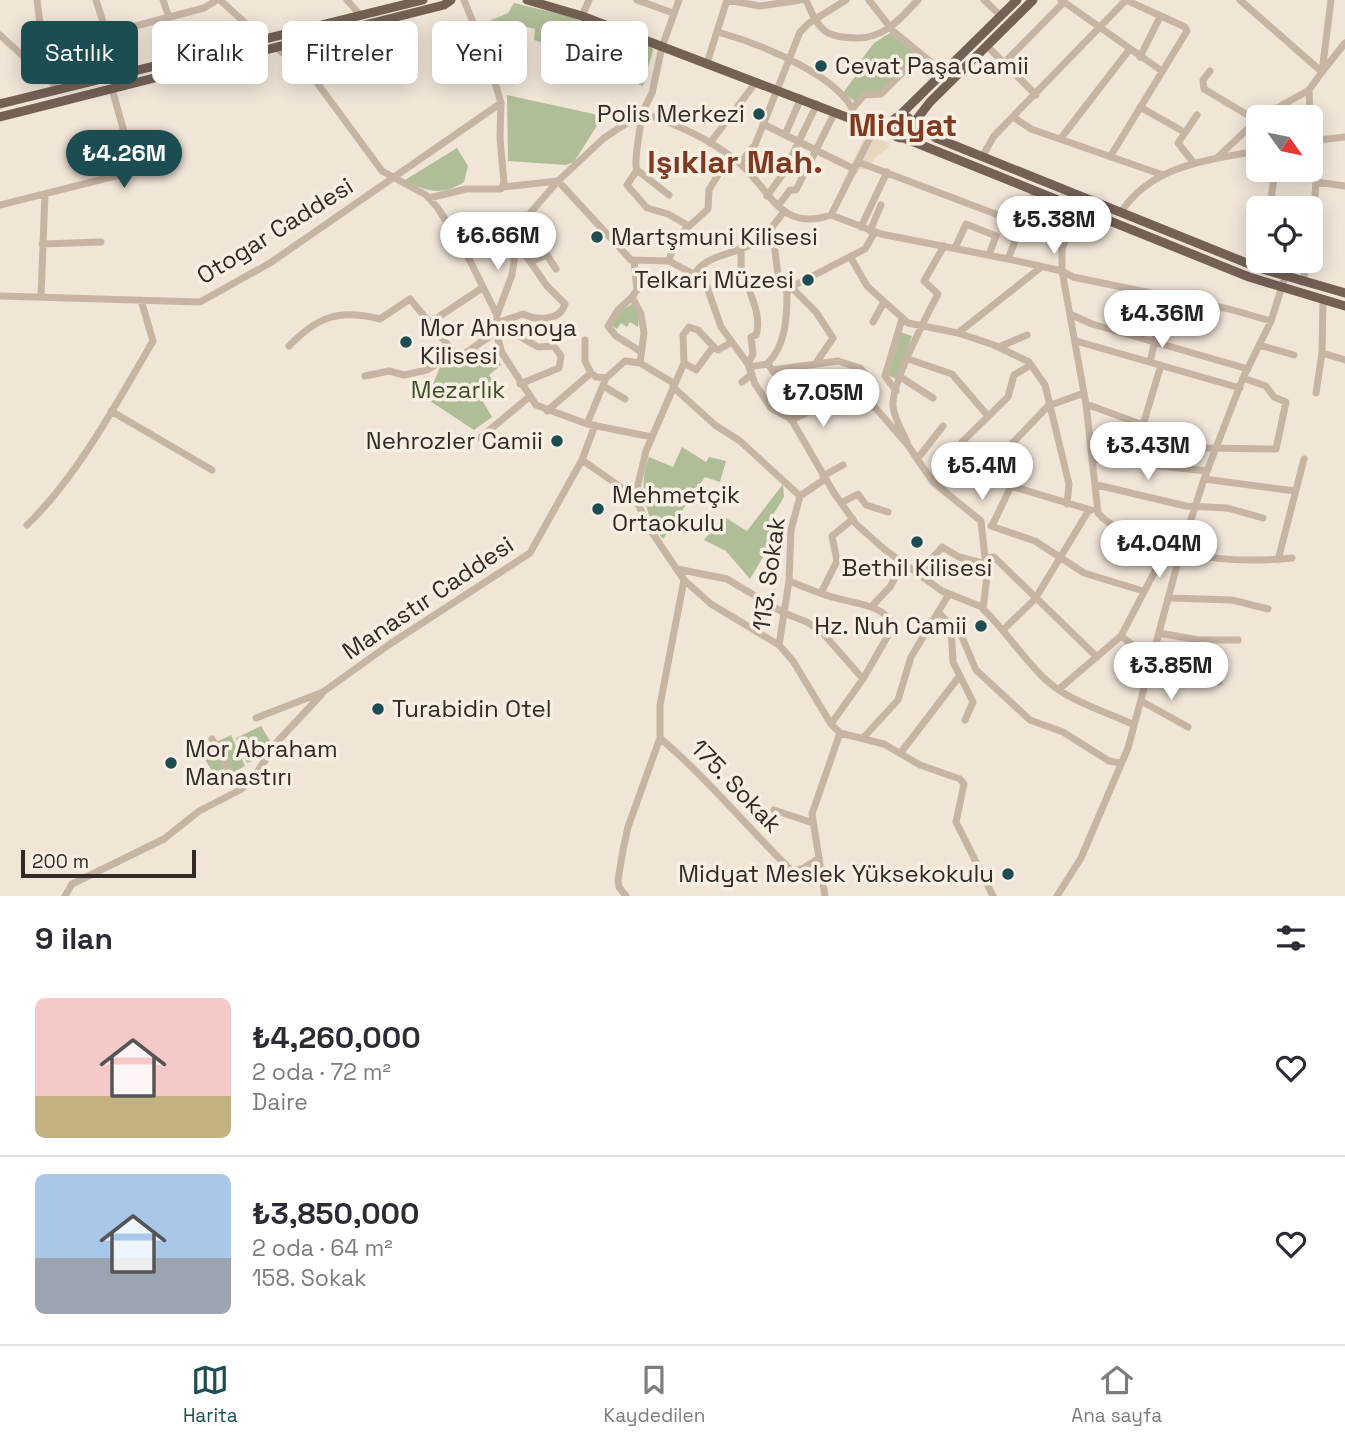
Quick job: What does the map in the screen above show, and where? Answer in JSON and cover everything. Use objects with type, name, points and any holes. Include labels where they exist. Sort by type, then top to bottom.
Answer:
[{"type":"main road","points":[[268,38],[361,16],[403,2],[423,0]]},
{"type":"main road","points":[[0,117],[444,5],[451,0]]},
{"type":"main road","points":[[527,0],[582,16],[893,133],[1034,192],[1256,279],[1345,306]]},
{"type":"main road","points":[[893,133],[891,127],[897,118],[1017,0]]},
{"type":"main road","points":[[904,138],[910,134],[913,124],[921,114],[1032,0]]},
{"type":"main road","points":[[0,104],[79,84]]},
{"type":"main road","points":[[921,114],[919,125],[923,131]]},
{"type":"main road","points":[[875,128],[905,117],[923,131],[982,157],[1246,259]]},
{"type":"main road","points":[[1277,273],[1345,293]]},
{"type":"street","points":[[37,0],[40,21]]},
{"type":"street","points":[[96,0],[102,21]]},
{"type":"street","points":[[163,0],[169,18]]},
{"type":"street","points":[[138,26],[204,8],[218,0],[242,21]]},
{"type":"street","points":[[346,0],[361,16]]},
{"type":"street","points":[[464,0],[489,62],[501,103],[503,187]]},
{"type":"street","points":[[582,16],[589,0]]},
{"type":"street","points":[[637,0],[673,13]]},
{"type":"street","points":[[679,0],[662,47],[652,93],[642,113],[640,145],[635,156],[637,170],[627,185],[644,206],[668,214],[689,226]]},
{"type":"street","points":[[707,63],[727,0],[760,6],[803,0],[815,20],[828,34],[838,38],[866,38],[890,28],[918,0]]},
{"type":"street","points":[[740,163],[755,145],[800,32],[846,0]]},
{"type":"street","points":[[869,0],[890,28],[943,72]]},
{"type":"street","points":[[984,0],[1001,16]]},
{"type":"street","points":[[982,157],[994,136],[1126,0],[1185,27],[1187,31],[1110,157]]},
{"type":"street","points":[[1322,72],[1331,0]]},
{"type":"street","points":[[1004,63],[1063,1],[1098,29],[1162,71]]},
{"type":"street","points":[[1242,1],[1322,72]]},
{"type":"street","points":[[1140,57],[1160,17]]},
{"type":"street","points":[[718,32],[788,57],[853,108],[856,121]]},
{"type":"street","points":[[0,35],[21,52]]},
{"type":"street","points":[[1283,105],[1309,90],[1345,43]]},
{"type":"street","points":[[987,46],[1035,95]]},
{"type":"street","points":[[277,48],[315,79],[382,171],[429,198],[454,233],[497,319],[538,347],[552,345],[561,356],[559,368],[520,384]]},
{"type":"street","points":[[1060,138],[1129,50]]},
{"type":"street","points":[[853,108],[864,95],[881,94],[921,54]]},
{"type":"street","points":[[1210,71],[1203,80],[1204,89],[1246,112]]},
{"type":"street","points":[[710,142],[756,82]]},
{"type":"street","points":[[55,84],[60,89]]},
{"type":"street","points":[[0,205],[135,171],[112,89]]},
{"type":"street","points":[[1309,90],[1310,105]]},
{"type":"street","points":[[785,135],[801,98]]},
{"type":"street","name":"Otogar Caddesi","points":[[0,296],[200,302],[270,263],[501,103]]},
{"type":"street","points":[[767,196],[800,141],[817,104]]},
{"type":"street","points":[[1140,107],[1184,132]]},
{"type":"street","points":[[695,274],[722,253],[740,248],[772,229],[784,210],[790,190],[796,190],[835,112]]},
{"type":"street","points":[[642,113],[686,128],[710,142],[740,163],[767,196],[784,210],[811,220],[831,215],[873,232],[1009,259],[1062,271],[1073,277],[1270,321]]},
{"type":"street","points":[[642,113],[604,138],[558,181],[519,226],[512,275],[497,319],[496,332],[497,343],[520,384],[529,397],[547,411],[591,425],[652,437]]},
{"type":"street","points":[[1193,162],[1178,144],[1197,115]]},
{"type":"street","points":[[1013,117],[1031,129],[1163,175]]},
{"type":"street","points":[[763,124],[856,165],[887,172],[1022,224]]},
{"type":"street","points":[[831,215],[875,128]]},
{"type":"street","points":[[1217,158],[1246,131]]},
{"type":"street","points":[[1323,140],[1345,137]]},
{"type":"street","points":[[1121,212],[1163,175],[1193,162],[1246,153]]},
{"type":"street","points":[[669,261],[675,239],[708,209],[709,190],[729,156]]},
{"type":"street","points":[[637,170],[669,195]]},
{"type":"street","points":[[861,227],[887,172]]},
{"type":"street","points":[[429,198],[466,189],[558,181]]},
{"type":"street","points":[[558,181],[634,261],[637,290],[618,310],[608,326],[616,336],[640,351]]},
{"type":"street","points":[[1315,196],[1316,182],[1345,186]]},
{"type":"street","points":[[1009,259],[1034,192]]},
{"type":"street","points":[[41,296],[45,194]]},
{"type":"street","points":[[789,290],[865,249],[881,205]]},
{"type":"street","points":[[1077,209],[1062,248],[1062,271],[1086,404],[1098,513]]},
{"type":"street","points":[[955,248],[966,224],[996,236],[989,256]]},
{"type":"street","points":[[772,229],[778,274],[789,290],[816,312],[833,338],[816,362]]},
{"type":"street","points":[[454,233],[515,247],[532,261],[565,307],[555,315],[543,318],[531,319],[523,314],[497,319]]},
{"type":"street","points":[[42,244],[101,242]]},
{"type":"street","points":[[908,444],[894,408],[896,391],[938,293],[925,279],[944,246]]},
{"type":"street","points":[[740,248],[741,265],[754,295],[758,331],[751,337],[753,354],[750,368],[742,382]]},
{"type":"street","points":[[532,261],[547,255],[556,268]]},
{"type":"street","points":[[851,258],[867,286],[902,319],[999,347],[1031,366],[1043,381],[1069,484],[1067,504]]},
{"type":"street","points":[[634,261],[669,261],[695,274],[707,287],[716,316],[750,368],[771,408],[791,420],[824,478],[853,519],[919,574],[949,594],[982,607],[1045,679],[1059,689],[1134,725]]},
{"type":"street","points":[[958,333],[1040,268]]},
{"type":"street","points":[[1256,279],[1257,273]]},
{"type":"street","points":[[1302,282],[1305,273]]},
{"type":"street","points":[[1058,895],[1081,858],[1134,725],[1180,554],[1206,475],[1243,378],[1270,321],[1285,277]]},
{"type":"street","points":[[431,322],[482,288]]},
{"type":"street","points":[[770,367],[785,334],[789,290]]},
{"type":"street","points":[[1150,362],[1165,296]]},
{"type":"street","points":[[632,298],[641,314],[645,333],[640,363]]},
{"type":"street","points":[[289,346],[303,331],[327,317],[347,312],[380,318],[410,299],[457,356]]},
{"type":"street","points":[[27,525],[46,507],[111,411],[153,341],[141,300]]},
{"type":"street","points":[[1316,393],[1322,353],[1323,300]]},
{"type":"street","points":[[873,322],[884,302]]},
{"type":"street","points":[[1072,316],[1248,369]]},
{"type":"street","points":[[896,391],[885,376],[902,319]]},
{"type":"street","points":[[635,497],[638,475],[684,363],[683,335],[689,327],[698,330],[718,350],[732,342]]},
{"type":"street","points":[[365,376],[389,371],[404,375],[427,370],[441,360],[457,356],[496,332]]},
{"type":"street","points":[[999,347],[1027,335]]},
{"type":"street","points":[[585,340],[585,361],[596,377],[606,378],[625,361],[640,363],[674,386],[715,425],[740,441],[800,496]]},
{"type":"street","points":[[1076,341],[1240,388]]},
{"type":"street","points":[[1259,345],[1294,355]]},
{"type":"street","points":[[684,363],[696,370],[714,347]]},
{"type":"street","points":[[1322,353],[1345,360]]},
{"type":"street","points":[[908,359],[952,374],[988,416]]},
{"type":"street","points":[[750,368],[816,362],[838,362],[860,368],[867,377],[872,404],[908,444],[933,482],[947,496],[988,526],[1035,541],[1084,573],[1143,591]]},
{"type":"street","points":[[1143,425],[1161,365]]},
{"type":"street","points":[[962,442],[1008,397],[1014,375],[1031,366]]},
{"type":"street","points":[[770,367],[789,393]]},
{"type":"street","points":[[547,411],[591,373]]},
{"type":"street","points":[[902,377],[933,398]]},
{"type":"street","name":"Manastır Caddesi","points":[[257,718],[323,692],[530,553],[582,460],[606,378]]},
{"type":"street","points":[[1086,404],[1177,439],[1215,449],[1276,449],[1286,402],[1274,397],[1266,386],[1243,378]]},
{"type":"street","points":[[603,386],[625,398]]},
{"type":"street","points":[[982,607],[988,526],[1012,486],[1003,456],[1048,406],[1084,393]]},
{"type":"street","points":[[480,438],[529,397]]},
{"type":"street","points":[[791,420],[817,408],[825,415],[833,408]]},
{"type":"street","points":[[111,411],[212,470]]},
{"type":"street","points":[[918,458],[943,426]]},
{"type":"street","points":[[933,482],[954,453]]},
{"type":"street","points":[[1279,560],[1304,458]]},
{"type":"street","points":[[1093,459],[1295,491]]},
{"type":"street","points":[[582,460],[635,497],[649,528],[684,580],[712,604],[779,645],[793,661],[831,724],[840,733],[902,751],[920,765],[960,779],[964,784],[956,822],[993,896]]},
{"type":"street","name":"113. Sokak","points":[[779,645],[789,581],[791,530],[800,496],[843,465]]},
{"type":"street","points":[[1097,485],[1196,506],[1227,508],[1263,518]]},
{"type":"street","points":[[1012,486],[1098,513],[1113,526],[1180,554],[1238,560],[1292,558]]},
{"type":"street","points":[[841,503],[858,494],[866,506],[888,512]]},
{"type":"street","points":[[1003,630],[1035,599],[1089,510]]},
{"type":"street","points":[[821,593],[837,561],[832,536],[853,519]]},
{"type":"street","points":[[919,574],[943,547],[960,557],[986,561],[994,557],[1097,657]]},
{"type":"street","points":[[1059,689],[1122,635],[1167,548]]},
{"type":"street","points":[[872,607],[890,587],[903,563]]},
{"type":"street","points":[[677,569],[727,579],[784,613],[821,631],[863,679]]},
{"type":"street","points":[[626,896],[619,887],[618,880],[623,850],[660,738],[660,705],[684,580]]},
{"type":"street","points":[[789,581],[872,607],[886,615],[894,625],[891,636],[831,724]]},
{"type":"street","points":[[863,738],[898,700],[911,657],[949,594]]},
{"type":"street","points":[[1169,598],[1232,600],[1268,609]]},
{"type":"street","points":[[938,612],[962,637],[975,670],[1030,720],[1063,732],[1109,761],[1120,762]]},
{"type":"street","points":[[951,625],[953,662],[958,678],[974,702],[965,720]]},
{"type":"street","points":[[1159,633],[1201,640],[1238,640]]},
{"type":"street","points":[[1122,635],[1152,659]]},
{"type":"street","points":[[1195,677],[1201,662],[1201,640]]},
{"type":"street","points":[[1149,671],[1219,682]]},
{"type":"street","points":[[902,751],[958,678]]},
{"type":"street","points":[[65,896],[72,884],[164,839],[199,811],[253,780],[277,742],[323,692]]},
{"type":"street","points":[[1141,701],[1188,727]]},
{"type":"street","points":[[825,896],[817,859],[812,814],[840,733]]},
{"type":"street","name":"175. Sokak","points":[[660,738],[698,770],[754,835],[792,871],[802,869],[817,859]]},
{"type":"street","points":[[212,739],[233,777]]},
{"type":"street","points":[[774,810],[813,823]]},
{"type":"green space","points":[[514,3],[583,21],[541,21],[541,42],[534,40],[535,29],[527,27],[527,21],[489,21],[508,13]]},
{"type":"green space","points":[[890,33],[916,54],[878,96],[865,94],[856,102],[843,93],[862,67],[858,64],[874,43]]},
{"type":"green space","points":[[648,45],[653,50],[648,68]]},
{"type":"green space","points":[[507,95],[603,116],[574,162],[566,165],[508,161]]},
{"type":"green space","points":[[457,148],[468,166],[464,182],[448,189],[434,191],[405,180]]},
{"type":"green space","points":[[632,304],[639,313],[638,327],[630,322],[627,327],[621,323],[617,329],[611,325],[622,310]]},
{"type":"green space","points":[[900,332],[912,336],[898,380],[887,375]]},
{"type":"green space","name":"Mezarlık","points":[[486,348],[490,354],[494,352],[501,365],[489,375],[497,385],[482,400],[492,417],[474,430],[427,399],[442,362],[457,358],[462,362]]},
{"type":"green space","points":[[682,447],[706,462],[709,457],[726,461],[720,482],[705,477],[663,539],[647,510],[644,489],[646,467],[649,457],[673,467]]},
{"type":"green space","points":[[783,484],[784,497],[770,520],[784,528],[780,545],[770,545],[750,579],[726,551],[704,540],[723,516],[747,531]]},
{"type":"green space","points":[[261,726],[270,741],[257,758],[247,763],[236,738]]},
{"type":"green space","points":[[231,735],[245,766],[229,775],[230,780],[221,785],[199,750]]},
{"type":"shaded area","points":[[866,134],[889,143],[888,148],[876,157],[867,170],[860,169],[846,189],[841,185]]},
{"type":"place","name":"Cevat Paşa Camii","points":[[821,66]]},
{"type":"place","name":"Polis Merkezi","points":[[759,114]]},
{"type":"place","name":"Martşmuni Kilisesi","points":[[597,237]]},
{"type":"place","name":"Telkari Müzesi","points":[[808,280]]},
{"type":"place","name":"Mor Ahısnoya Kilisesi","points":[[406,342]]},
{"type":"place","name":"Nehrozler Camii","points":[[557,441]]},
{"type":"place","name":"Mehmetçik Ortaokulu","points":[[598,509]]},
{"type":"place","name":"Bethil Kilisesi","points":[[917,542]]},
{"type":"place","name":"Hz. Nuh Camii","points":[[981,626]]},
{"type":"place","name":"Turabidin Otel","points":[[378,709]]},
{"type":"place","name":"Mor Abraham Manastırı","points":[[171,763]]},
{"type":"place","name":"Midyat Meslek Yüksekokulu","points":[[1008,874]]},
{"type":"district","name":"Midyat","points":[[903,125]]},
{"type":"district","name":"Işıklar Mah.","points":[[735,162]]}]
